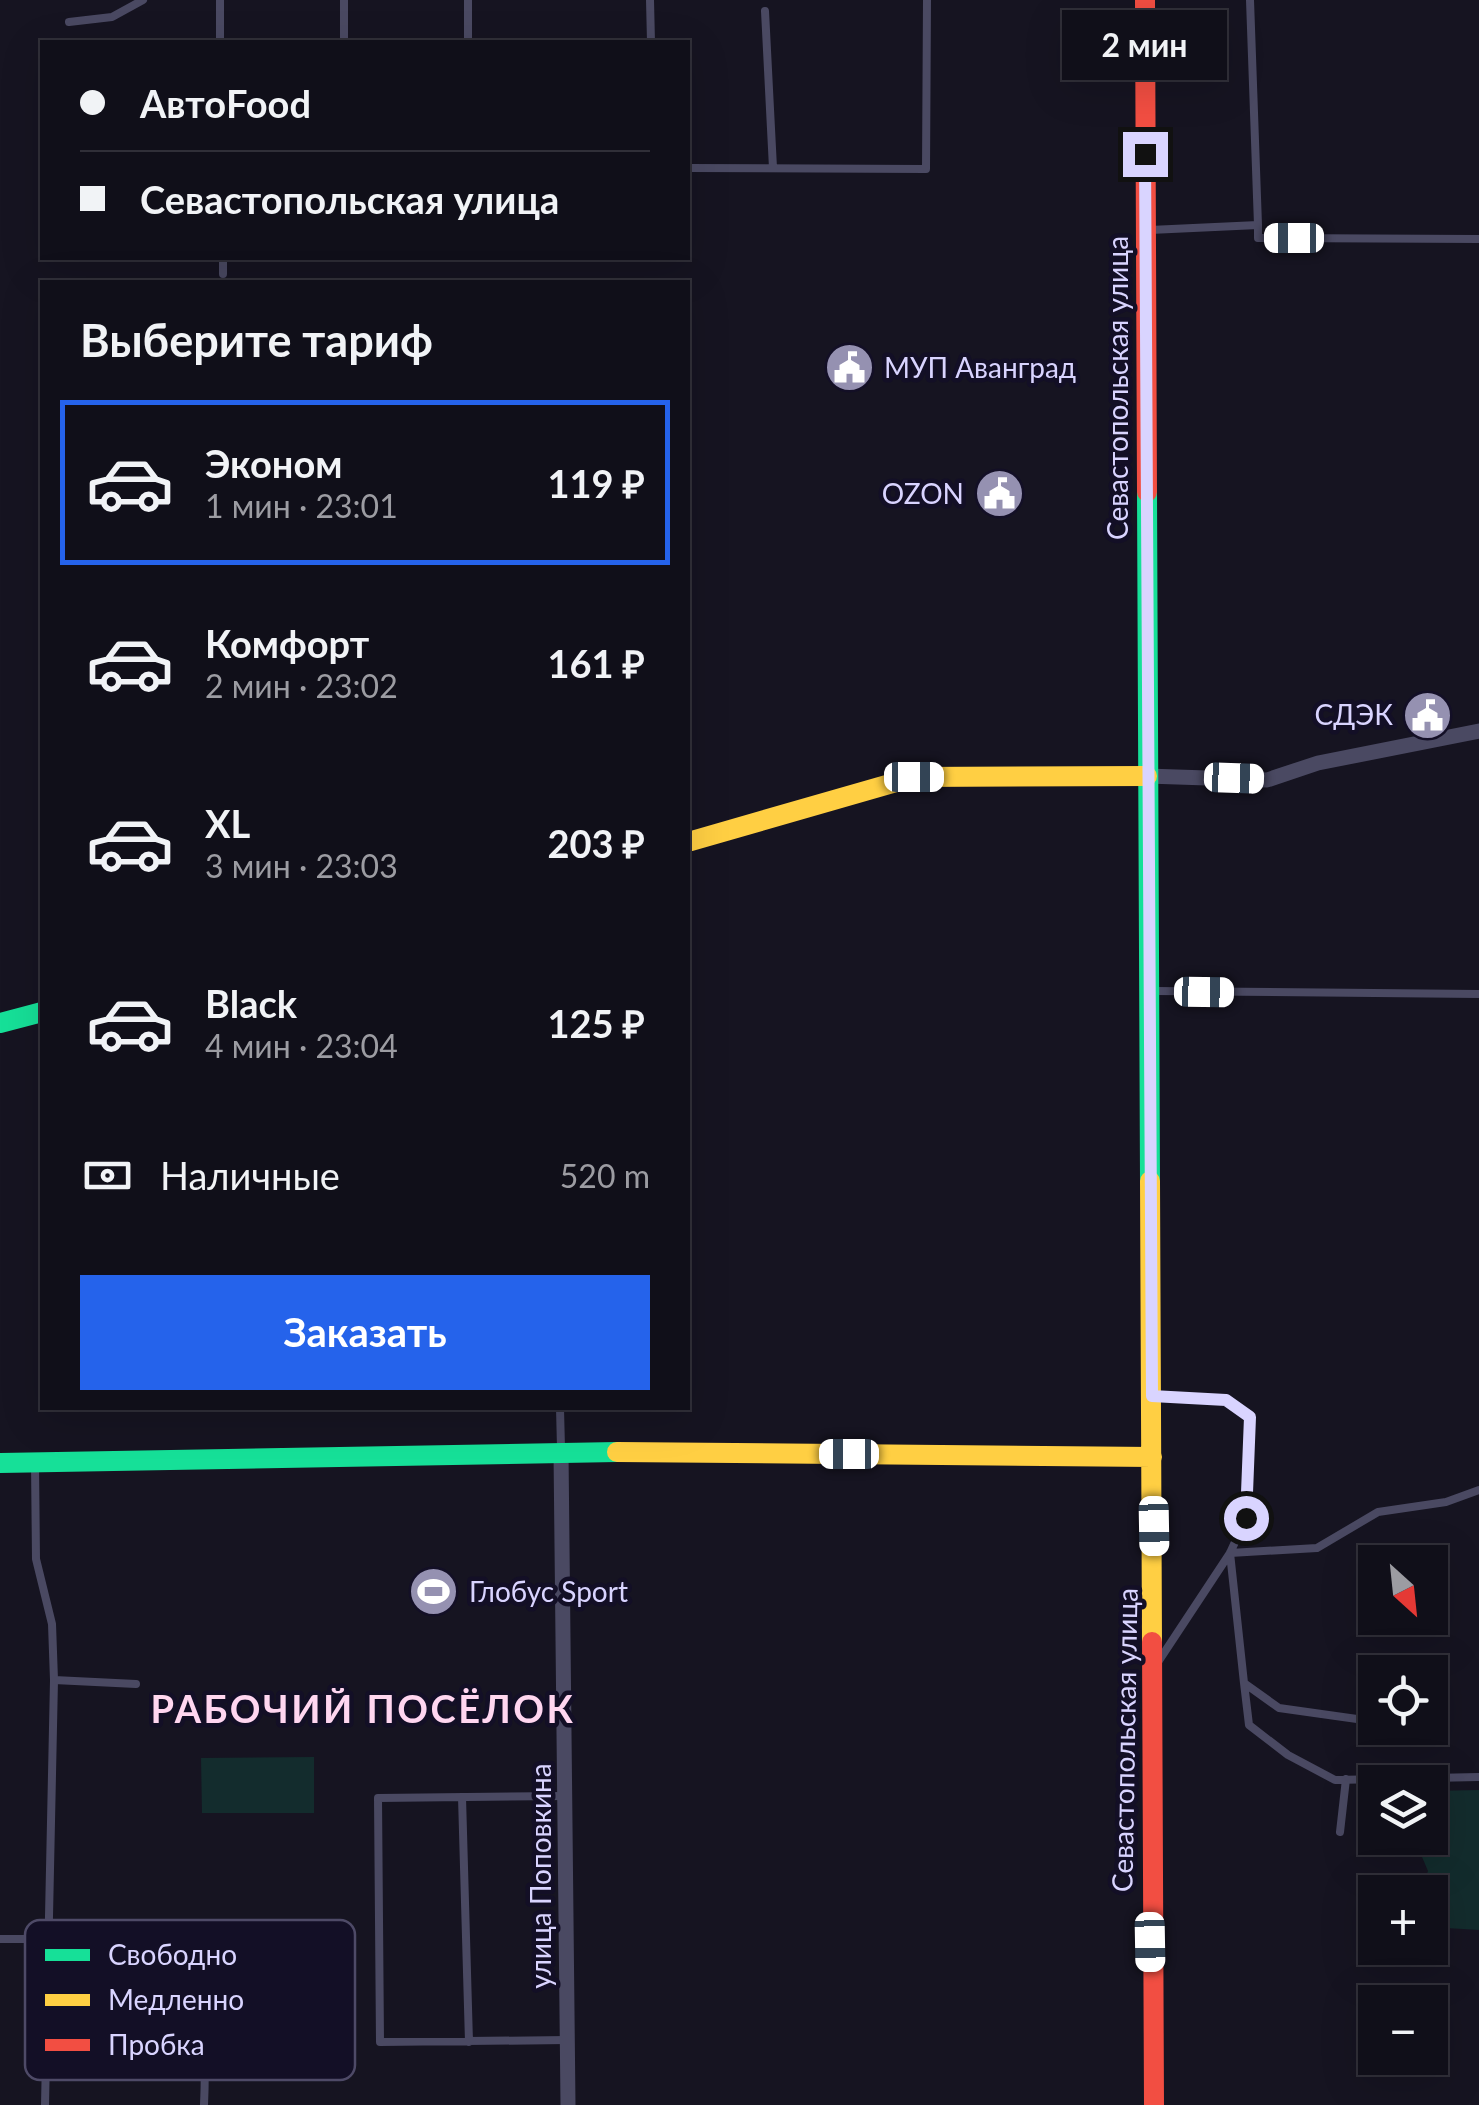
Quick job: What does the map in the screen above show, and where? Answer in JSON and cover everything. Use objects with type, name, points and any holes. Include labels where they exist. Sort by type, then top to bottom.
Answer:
[{"type":"main road","name":"Севастопольская улица","points":[[1144,0],[1147,991],[1155,1666],[1150,1927],[1154,2105]]},
{"type":"main road","points":[[690,841],[914,777],[1147,776]]},
{"type":"main road","points":[[0,1023],[40,1013]]},
{"type":"main road","points":[[0,1463],[562,1452],[1152,1457]]},
{"type":"street","points":[[1147,776],[1267,780],[1318,763],[1479,731]]},
{"type":"street","name":"улица Поповкина","points":[[562,1452],[568,2105]]},
{"type":"lane","points":[[69,22],[112,17],[143,0]]},
{"type":"lane","points":[[220,0],[220,40]]},
{"type":"lane","points":[[344,0],[344,40]]},
{"type":"lane","points":[[468,0],[468,40]]},
{"type":"lane","points":[[650,0],[651,40]]},
{"type":"lane","points":[[690,168],[926,169],[927,0]]},
{"type":"lane","points":[[1250,0],[1258,238],[1479,239]]},
{"type":"lane","points":[[765,11],[774,168]]},
{"type":"lane","points":[[1145,230],[1258,225]]},
{"type":"lane","points":[[223,260],[223,274]]},
{"type":"lane","points":[[1147,991],[1479,994]]},
{"type":"lane","points":[[1152,1396],[1226,1400],[1250,1417],[1246,1518],[1230,1552],[1155,1666]]},
{"type":"lane","name":"улица Поповкина","points":[[560,1410],[562,1452]]},
{"type":"lane","points":[[35,1463],[36,1559],[52,1624],[52,1920]]},
{"type":"lane","points":[[1230,1552],[1317,1548],[1378,1512],[1446,1502],[1479,1490]]},
{"type":"lane","points":[[1230,1552],[1249,1724],[1288,1755],[1334,1780],[1479,1777]]},
{"type":"lane","points":[[54,1680],[136,1684]]},
{"type":"lane","points":[[1244,1683],[1279,1708],[1358,1719]]},
{"type":"lane","points":[[1340,1832],[1346,1780]]},
{"type":"lane","points":[[565,1796],[378,1798],[380,2042],[567,2040]]},
{"type":"lane","points":[[462,1797],[468,2042]]},
{"type":"lane","points":[[0,1939],[25,1939]]},
{"type":"lane","points":[[45,2105],[46,2080]]},
{"type":"lane","points":[[204,2080],[204,2105]]},
{"type":"green space","points":[[314,1757],[314,1813],[202,1813],[201,1758]]},
{"type":"green space","points":[[1479,1790],[1479,1930],[1448,1928],[1448,1875],[1427,1875],[1421,1855],[1448,1855],[1448,1791]]},
{"type":"traffic: fast","points":[[1147,492],[1150,1181]]},
{"type":"traffic: fast","points":[[0,1023],[40,1013]]},
{"type":"traffic: fast","points":[[0,1463],[617,1452]]},
{"type":"traffic: slow","points":[[690,841],[914,777],[1147,776]]},
{"type":"traffic: slow","points":[[1150,1181],[1152,1642]]},
{"type":"traffic: slow","points":[[617,1452],[1152,1457]]},
{"type":"traffic: jam","points":[[1145,0],[1147,492]]},
{"type":"traffic: jam","points":[[1152,1642],[1154,2105]]},
{"type":"place","name":"МУП Аванград","points":[[849,368]]},
{"type":"place","name":"OZON","points":[[999,494]]},
{"type":"place","name":"СДЭК","points":[[1428,715]]},
{"type":"place","name":"Глобус Sport","points":[[434,1592]]},
{"type":"district","name":"РАБОЧИЙ ПОСЁЛОК","points":[[363,1710]]},
{"type":"route","points":[[1145,154],[1152,1396],[1226,1400],[1250,1417],[1246,1518]]}]
